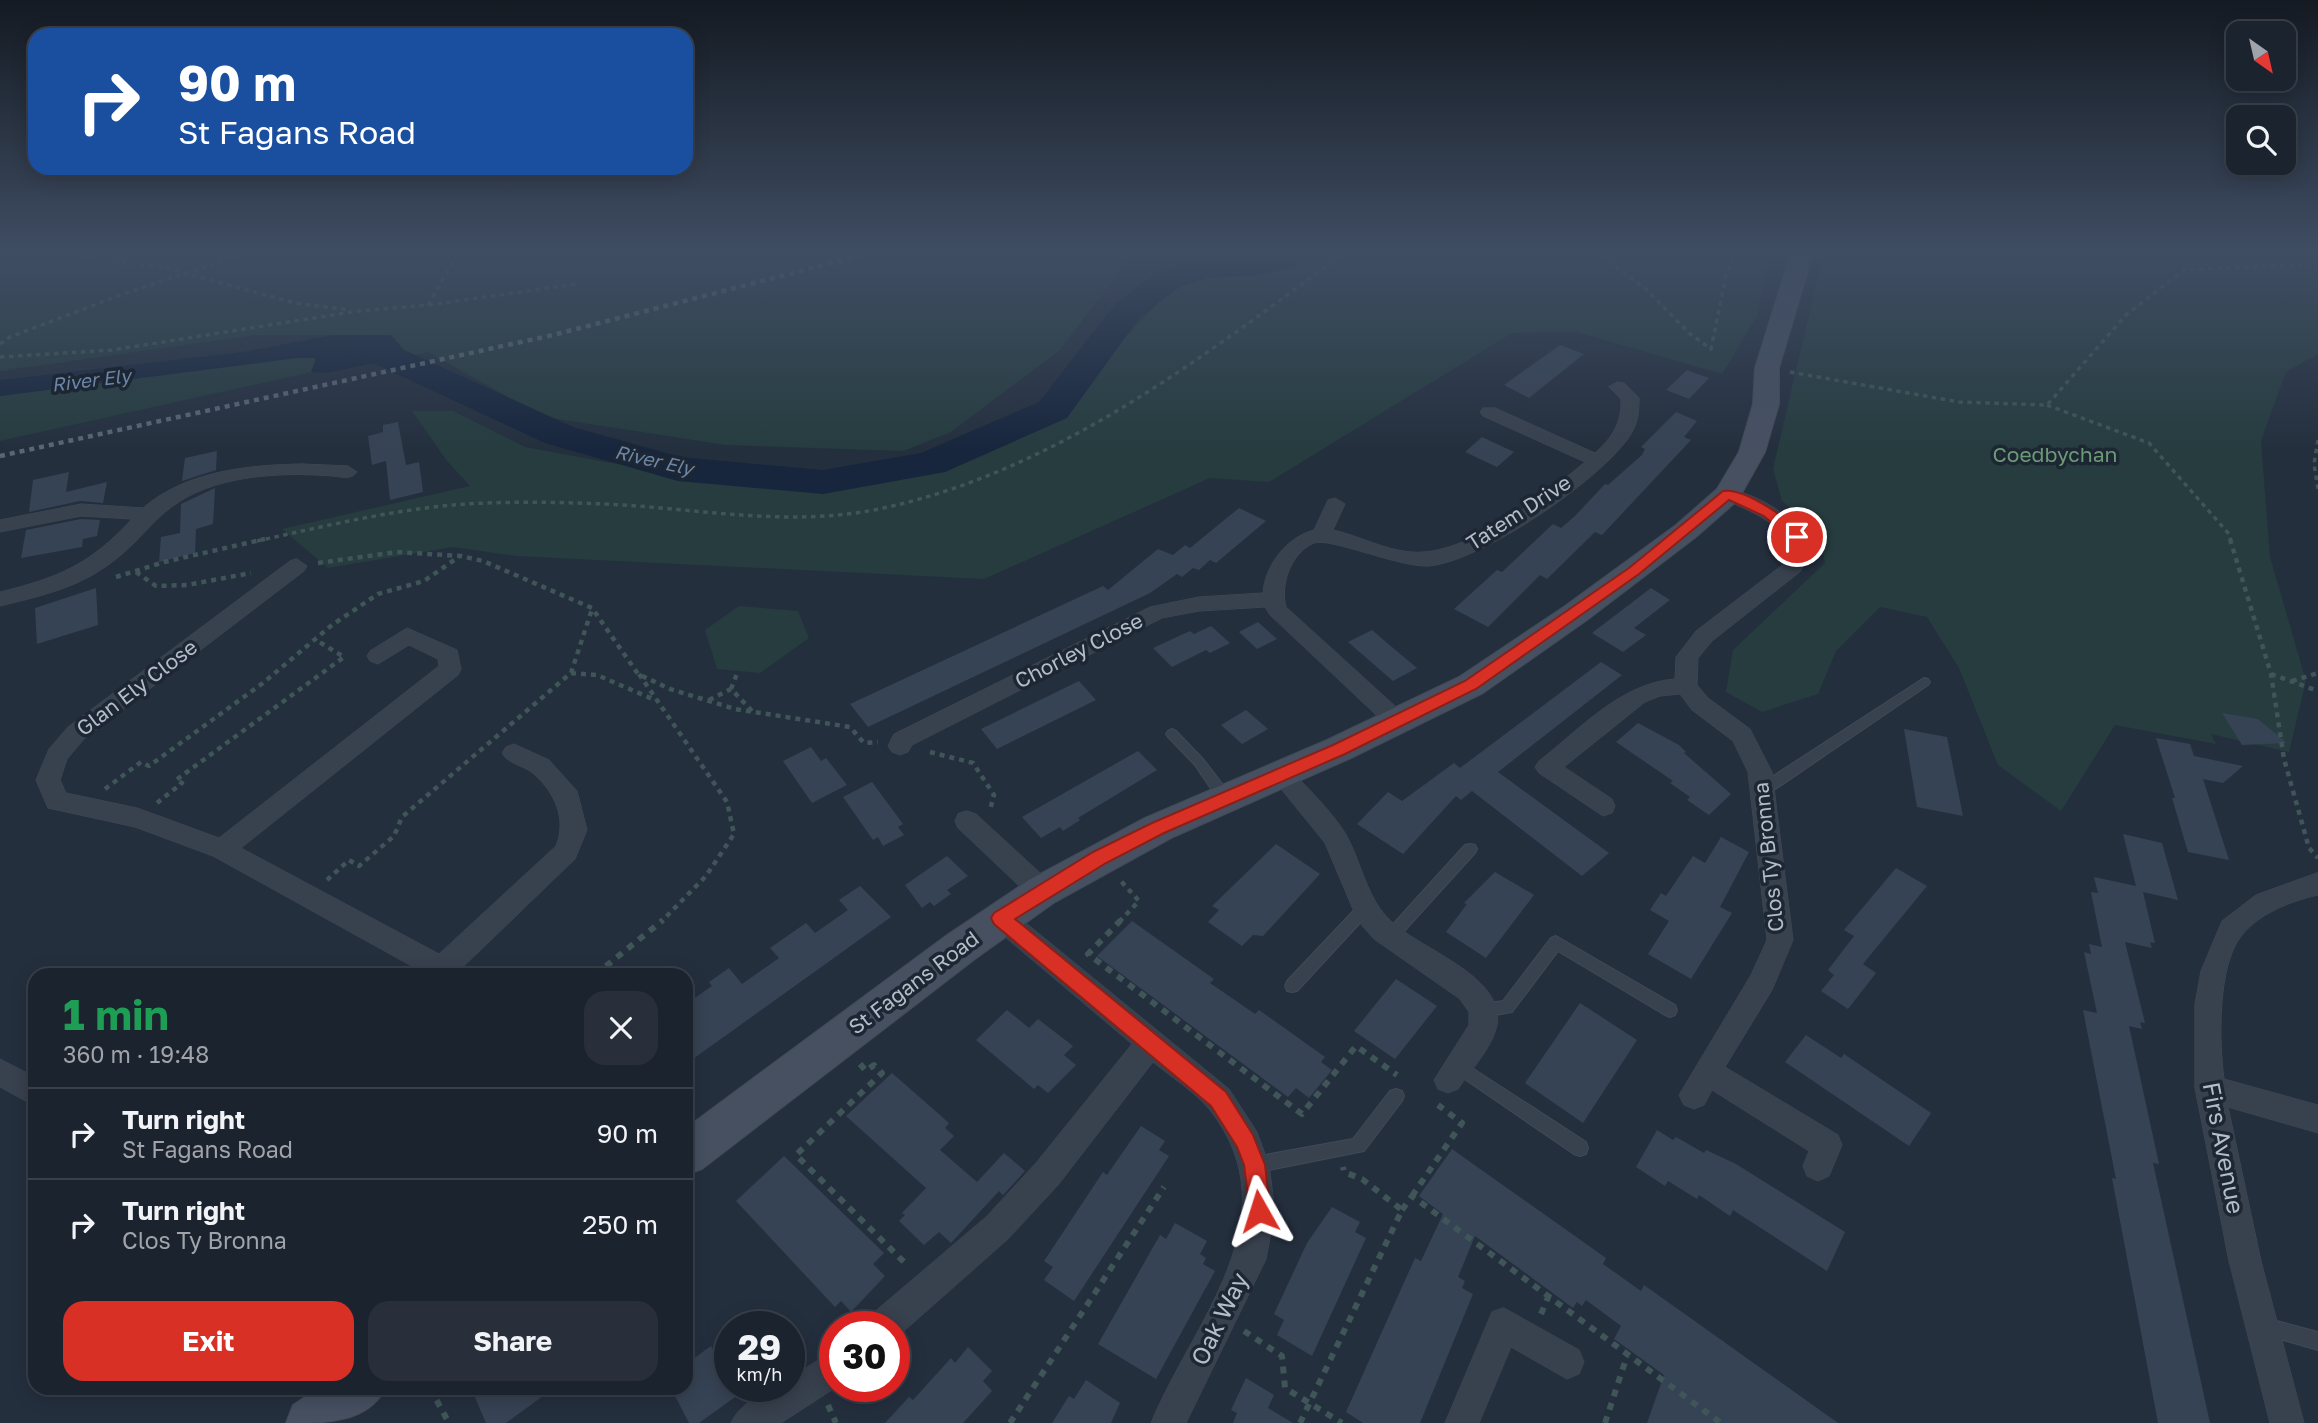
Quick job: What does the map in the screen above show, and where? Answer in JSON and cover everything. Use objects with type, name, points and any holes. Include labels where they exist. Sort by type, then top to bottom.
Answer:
[{"type":"street","name":"St Fagans Road","points":[[693,1149],[1001,918],[1042,891],[1100,858],[1225,798],[1398,722],[1504,664],[1634,571],[1728,494],[1752,452],[1766,404],[1768,372],[1784,316]]},
{"type":"street","name":"Tatem Drive","points":[[1322,533],[1335,534],[1395,556],[1414,559],[1452,555],[1527,511],[1597,461],[1616,442],[1628,422],[1630,398],[1618,387]]},
{"type":"street","points":[[1489,412],[1536,430],[1597,461]]},
{"type":"street","points":[[0,599],[55,585],[94,565],[113,551],[146,514],[194,486],[223,478],[286,470],[348,472]]},
{"type":"street","points":[[1603,806],[1547,767],[1637,696],[1658,688],[1686,686],[1687,657],[1694,646],[1794,565],[1800,556],[1801,546],[1790,528],[1769,513],[1728,494]]},
{"type":"street","points":[[1335,504],[1322,533],[1309,538],[1285,560],[1272,588],[1273,599],[1287,620],[1398,722]]},
{"type":"street","points":[[0,526],[81,510],[146,514]]},
{"type":"street","name":"Glan Ely Close","points":[[297,566],[76,733],[57,755],[48,780],[57,800],[137,818],[222,849],[440,968]]},
{"type":"street","name":"Chorley Close","points":[[901,743],[1157,612],[1199,604],[1273,599]]},
{"type":"street","points":[[222,849],[450,669],[449,655],[407,635],[378,656]]},
{"type":"street","name":"Clos Ty Bronna","points":[[1686,686],[1699,704],[1742,735],[1760,772],[1780,940],[1762,982],[1701,1083],[1827,1145],[1818,1166]]},
{"type":"street","name":"Glan Ely Close","points":[[451,968],[566,852],[575,830],[568,798],[556,780],[541,766],[513,753]]},
{"type":"street","points":[[1281,774],[1335,838],[1365,908],[1391,936],[1452,975],[1470,990],[1483,1010],[1483,1028],[1445,1082]]},
{"type":"street","points":[[967,821],[1042,891]]},
{"type":"street","name":"Firs Avenue","points":[[2287,1423],[2258,1325],[2208,1088],[2208,1004],[2225,937],[2260,903],[2318,884]]},
{"type":"street","name":"Oak Way","points":[[1001,918],[1219,1099],[1246,1142],[1254,1165],[1259,1211],[1250,1259],[1168,1423]]},
{"type":"street","points":[[903,1311],[997,1228],[1047,1174],[1151,1042]]},
{"type":"street","points":[[0,1072],[28,1088]]},
{"type":"street","points":[[2208,1088],[2318,1119]]},
{"type":"street","points":[[1462,1423],[1504,1324],[1567,1362]]},
{"type":"street","points":[[748,1423],[819,1380]]},
{"type":"street","points":[[311,1423],[351,1395]]},
{"type":"lane","points":[[1762,790],[1924,682]]},
{"type":"lane","points":[[1172,734],[1199,762],[1225,798]]},
{"type":"lane","points":[[1391,936],[1470,849]]},
{"type":"lane","points":[[1292,986],[1365,908]]},
{"type":"lane","points":[[1483,1010],[1507,1007],[1556,942],[1670,1010]]},
{"type":"lane","points":[[1445,1082],[1580,1148]]},
{"type":"lane","points":[[1254,1165],[1358,1146],[1396,1096]]},
{"type":"lane","points":[[2258,1325],[2318,1341]]},
{"type":"path","points":[[0,344],[65,316]]},
{"type":"path","points":[[0,357],[112,350],[324,316]]},
{"type":"path","points":[[164,562],[340,523],[453,505],[604,504],[786,518],[872,510],[948,491],[1084,431],[1211,351],[1258,316]]},
{"type":"path","points":[[1673,316],[1689,333],[1711,349],[1718,316]]},
{"type":"path","points":[[2048,405],[2125,316]]},
{"type":"path","points":[[1768,372],[1959,402],[2048,405],[2149,443],[2229,534],[2271,674],[2284,759],[2309,848],[2318,858]]},
{"type":"path","points":[[2318,440],[2314,464],[2318,489]]},
{"type":"path","points":[[135,571],[156,586],[176,586],[397,552],[461,556],[483,561],[592,608],[727,802],[734,834],[721,858],[664,922],[604,968]]},
{"type":"path","points":[[81,806],[141,762],[149,766],[378,594],[424,581],[461,556]]},
{"type":"path","points":[[309,896],[349,860],[359,866],[394,836],[402,817],[571,673],[592,608]]},
{"type":"path","points":[[137,818],[182,783],[176,780],[344,657],[316,640]]},
{"type":"path","points":[[708,700],[730,689],[738,671]]},
{"type":"path","points":[[571,673],[597,675],[655,700]]},
{"type":"path","points":[[2291,681],[2318,673]]},
{"type":"path","points":[[638,674],[670,689],[753,712],[850,727],[863,743],[901,743]]},
{"type":"path","points":[[2271,674],[2318,691]]},
{"type":"path","points":[[730,689],[753,712]]},
{"type":"path","points":[[943,757],[974,763],[994,795],[993,808]]},
{"type":"path","points":[[1100,858],[1139,901],[1088,954],[1302,1114],[1356,1046],[1398,1077]]},
{"type":"path","points":[[838,1041],[866,1071],[874,1065],[882,1073],[796,1155],[930,1289]]},
{"type":"path","points":[[1300,1423],[1402,1210],[1462,1123],[1445,1082]]},
{"type":"path","points":[[1340,1148],[1344,1172],[1362,1179],[1402,1210]]},
{"type":"path","points":[[1010,1423],[1164,1188]]},
{"type":"path","points":[[1412,1196],[1721,1423]]},
{"type":"path","points":[[1223,1317],[1282,1356],[1285,1388],[1342,1423]]},
{"type":"path","points":[[1605,1423],[1627,1356]]},
{"type":"path","points":[[434,1395],[449,1423]]},
{"type":"green space","points":[[0,316],[1085,316],[1059,351],[951,432],[903,451],[726,445],[544,417],[428,352],[409,356],[391,335],[256,335],[0,371]]},
{"type":"green space","points":[[1145,316],[1757,316],[1722,374],[1577,332],[1512,333],[1269,482],[1210,478],[984,579],[516,556],[453,547],[328,568],[282,529],[470,486],[447,461],[412,411],[453,411],[525,447],[606,462],[700,476],[789,478],[874,485],[938,471],[993,439],[1037,424]]},
{"type":"green space","name":"Coedbychan","points":[[1809,316],[2318,316],[2318,354],[2286,372],[2261,441],[2270,557],[2306,681],[2289,752],[2211,734],[2216,744],[2115,725],[2061,811],[1998,765],[1959,668],[1927,617],[1880,607],[1836,651],[1818,694],[1762,712],[1726,692],[1733,650],[1825,563],[1819,533],[1782,501],[1773,469]]},
{"type":"green space","points":[[296,358],[317,358],[311,372],[0,441],[0,396]]},
{"type":"green space","points":[[739,606],[798,611],[809,638],[760,673],[717,669],[705,630]]},
{"type":"water","points":[[333,335],[391,335],[409,356],[327,373],[311,372],[316,358],[296,358],[0,396],[0,380],[243,352]]},
{"type":"building","points":[[1560,345],[1584,354],[1529,398],[1504,385]]},
{"type":"building","points":[[1687,370],[1709,378],[1689,399],[1666,390]]},
{"type":"building","points":[[1676,412],[1697,421],[1684,437],[1691,440],[1602,535],[1595,532],[1547,579],[1540,575],[1488,627],[1454,609],[1497,570],[1502,572],[1553,524],[1561,528],[1575,516],[1605,484],[1608,485],[1642,455],[1645,449],[1641,447]]},
{"type":"building","points":[[398,422],[406,465],[419,462],[423,492],[390,500],[386,461],[372,465],[368,436],[383,432],[383,425]]},
{"type":"building","points":[[1482,437],[1514,452],[1497,467],[1465,452]]},
{"type":"building","points":[[217,451],[216,470],[182,481],[185,458]]},
{"type":"building","points":[[69,472],[66,492],[107,482],[103,503],[80,501],[29,512],[33,480]]},
{"type":"building","points":[[215,488],[213,524],[196,529],[195,553],[159,562],[161,537],[180,533],[181,504]]},
{"type":"building","points":[[1239,508],[1266,521],[1216,563],[1210,560],[1199,570],[1193,568],[1182,577],[1177,574],[1150,593],[868,727],[850,704],[1103,586],[1108,590],[1158,549],[1173,555],[1185,545],[1190,548]]},
{"type":"building","points":[[81,519],[100,520],[97,536],[83,539],[82,547],[21,558],[26,530]]},
{"type":"building","points":[[96,588],[98,625],[37,644],[35,608]]},
{"type":"building","points":[[1651,588],[1670,600],[1634,628],[1646,635],[1623,652],[1592,633]]},
{"type":"building","points":[[1258,622],[1277,639],[1257,649],[1239,632]]},
{"type":"building","points":[[1211,626],[1230,643],[1210,653],[1206,650],[1172,667],[1153,648],[1190,631],[1194,634]]},
{"type":"building","points":[[1372,630],[1417,668],[1393,681],[1348,642]]},
{"type":"building","points":[[1601,662],[1622,675],[1498,772],[1609,853],[1582,876],[1472,791],[1461,800],[1456,796],[1403,854],[1357,824],[1388,792],[1402,801],[1454,763],[1460,768]]},
{"type":"building","points":[[1079,681],[1096,700],[997,749],[981,729]]},
{"type":"building","points":[[1246,710],[1268,729],[1242,744],[1221,725]]},
{"type":"building","points":[[2222,713],[2258,719],[2287,743],[2242,745]]},
{"type":"building","points":[[1638,723],[1679,745],[1686,752],[1684,753],[1731,794],[1709,815],[1687,800],[1690,797],[1670,783],[1673,781],[1616,742]]},
{"type":"building","points":[[1904,729],[1947,737],[1963,816],[1917,807]]},
{"type":"building","points":[[2156,738],[2190,744],[2194,756],[2243,766],[2223,783],[2203,779],[2229,860],[2188,852]]},
{"type":"building","points":[[811,747],[821,761],[826,758],[847,785],[812,803],[783,761]]},
{"type":"building","points":[[1138,751],[1157,770],[1078,818],[1080,820],[1063,831],[1060,827],[1041,838],[1022,817]]},
{"type":"building","points":[[872,782],[903,824],[898,827],[904,835],[883,846],[878,837],[873,840],[843,797]]},
{"type":"building","points":[[2123,834],[2162,843],[2178,900],[2143,892],[2155,943],[2150,942],[2152,948],[2125,942],[2145,1023],[2140,1022],[2142,1029],[2129,1026],[2159,1164],[2153,1163],[2210,1423],[2158,1423],[2112,1178],[2116,1179],[2083,1010],[2097,1013],[2084,952],[2091,954],[2089,944],[2102,947],[2091,892],[2098,893],[2094,877],[2136,886]]},
{"type":"building","points":[[1721,837],[1749,852],[1720,907],[1732,913],[1691,979],[1648,954],[1669,921],[1650,910],[1661,893],[1666,896],[1693,856],[1705,863]]},
{"type":"building","points":[[1276,844],[1320,874],[1263,936],[1253,935],[1242,946],[1208,922],[1219,910],[1212,906]]},
{"type":"building","points":[[947,856],[968,876],[947,890],[951,894],[934,906],[930,902],[922,908],[905,885]]},
{"type":"building","points":[[1896,868],[1927,886],[1863,964],[1876,973],[1848,1009],[1821,991],[1834,975],[1828,970],[1854,936],[1844,930]]},
{"type":"building","points":[[1495,872],[1534,895],[1486,958],[1446,932],[1467,904],[1464,903]]},
{"type":"building","points":[[860,886],[891,917],[693,1059],[693,999],[712,986],[709,982],[729,968],[742,984],[779,958],[770,948],[806,923],[815,933],[848,910],[839,900]]},
{"type":"building","points":[[1132,921],[1214,979],[1210,983],[1255,1014],[1259,1010],[1325,1057],[1321,1062],[1332,1070],[1309,1098],[1296,1088],[1288,1097],[1097,956]]},
{"type":"building","points":[[1396,979],[1437,1006],[1395,1059],[1354,1031]]},
{"type":"building","points":[[1580,1003],[1637,1040],[1583,1123],[1525,1083]]},
{"type":"building","points":[[1007,1010],[1029,1028],[1038,1019],[1073,1046],[1064,1055],[1076,1065],[1048,1093],[1038,1085],[1034,1089],[976,1040]]},
{"type":"building","points":[[1806,1035],[1841,1058],[1844,1054],[1931,1113],[1909,1146],[1785,1062]]},
{"type":"building","points":[[892,1073],[949,1123],[945,1128],[954,1136],[940,1150],[977,1182],[1004,1153],[1025,1171],[1003,1195],[999,1191],[951,1243],[939,1232],[924,1245],[899,1221],[905,1215],[902,1213],[926,1188],[846,1116]]},
{"type":"building","points":[[1141,1126],[1165,1141],[1159,1150],[1169,1156],[1074,1301],[1044,1280],[1053,1267],[1044,1261],[1103,1172],[1107,1175]]},
{"type":"building","points":[[1657,1130],[1673,1140],[1676,1137],[1704,1153],[1706,1150],[1736,1164],[1845,1232],[1827,1271],[1733,1210],[1730,1216],[1699,1195],[1697,1199],[1668,1181],[1665,1186],[1636,1167]]},
{"type":"building","points":[[1452,1149],[1606,1258],[1603,1264],[1641,1291],[1644,1285],[1838,1423],[1647,1423],[1664,1375],[1614,1339],[1621,1326],[1586,1300],[1582,1306],[1577,1302],[1573,1308],[1475,1236],[1458,1277],[1465,1281],[1462,1288],[1473,1294],[1420,1423],[1363,1423],[1346,1412],[1415,1258],[1421,1261],[1443,1214],[1419,1196]]},
{"type":"building","points":[[784,1156],[884,1253],[873,1264],[885,1276],[852,1311],[841,1301],[835,1307],[736,1201]]},
{"type":"building","points":[[1332,1207],[1360,1222],[1355,1232],[1366,1238],[1312,1356],[1277,1335],[1284,1320],[1274,1314],[1307,1243]]},
{"type":"building","points":[[1175,1223],[1207,1241],[1200,1254],[1206,1258],[1203,1264],[1215,1271],[1156,1379],[1098,1344],[1160,1235],[1166,1239]]},
{"type":"building","points":[[711,1346],[714,1351],[714,1402],[728,1402],[699,1423],[689,1423],[675,1396],[693,1395],[693,1359]]},
{"type":"building","points":[[968,1347],[992,1371],[983,1381],[992,1391],[963,1423],[885,1423],[904,1402],[910,1402],[910,1398],[913,1400],[951,1358],[955,1363]]},
{"type":"building","points":[[1246,1378],[1274,1395],[1268,1408],[1293,1423],[1233,1423],[1237,1413],[1231,1410]]},
{"type":"building","points":[[1086,1380],[1120,1403],[1111,1423],[1052,1423],[1069,1396],[1074,1399]]},
{"type":"building","points":[[474,1395],[544,1395],[506,1423],[486,1423]]},
{"type":"waterway","name":"River Ely","points":[[328,351],[365,346],[559,435],[678,469],[823,482],[931,463],[1053,410],[1123,316]]},
{"type":"railway","points":[[0,456],[553,335],[625,316]]},
{"type":"route","points":[[1259,1211],[1254,1165],[1246,1142],[1219,1099],[1001,918],[1042,891],[1158,828],[1339,750],[1471,685],[1634,571],[1728,494],[1769,513],[1790,528],[1797,537]]}]
